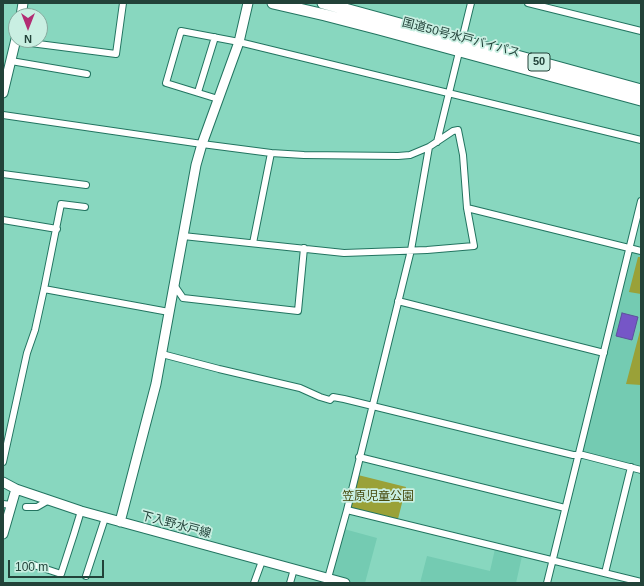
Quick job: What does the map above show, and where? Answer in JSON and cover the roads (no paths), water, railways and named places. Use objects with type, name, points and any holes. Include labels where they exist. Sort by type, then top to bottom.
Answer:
[{"type":"highway","name":"国道50号水戸バイパス","points":[[273,3],[460,45],[641,90]]},
{"type":"highway","name":"国道50号水戸バイパス","points":[[323,3],[641,100]]},
{"type":"street","points":[[48,44],[116,54],[123,3]]},
{"type":"street","points":[[120,522],[156,384],[196,165],[202,144],[239,42],[248,3]]},
{"type":"street","points":[[437,142],[471,3]]},
{"type":"street","points":[[528,3],[641,31]]},
{"type":"street","points":[[218,99],[166,83],[181,31],[239,42],[641,140]]},
{"type":"street","points":[[198,92],[215,37]]},
{"type":"street","points":[[3,93],[14,48]]},
{"type":"street","points":[[11,61],[87,74]]},
{"type":"street","points":[[3,115],[202,144],[271,153],[309,155],[410,155],[429,147],[453,131],[458,130],[463,155],[467,208],[474,246],[344,253],[183,236]]},
{"type":"street","points":[[328,578],[347,510],[411,250],[429,147]]},
{"type":"street","points":[[254,243],[271,153]]},
{"type":"street","points":[[3,174],[86,185]]},
{"type":"street","points":[[547,583],[641,201]]},
{"type":"street","points":[[3,462],[27,353],[35,330],[61,204],[85,206]]},
{"type":"street","points":[[467,208],[641,251]]},
{"type":"street","points":[[3,220],[57,229]]},
{"type":"street","points":[[174,285],[183,298],[298,311],[304,248]]},
{"type":"street","points":[[44,289],[170,312]]},
{"type":"street","points":[[398,301],[604,353]]},
{"type":"street","points":[[162,354],[300,388],[330,400],[333,397],[583,455],[641,470]]},
{"type":"street","points":[[359,457],[565,508]]},
{"type":"street","points":[[605,573],[631,467]]},
{"type":"street","name":"下入野水戸線","points":[[3,482],[16,489],[81,511],[345,583]]},
{"type":"street","points":[[3,534],[7,504],[16,489]]},
{"type":"street","points":[[26,506],[37,507],[49,500]]},
{"type":"street","points":[[347,510],[641,582]]},
{"type":"street","points":[[31,564],[61,574],[81,511]]},
{"type":"street","points":[[86,576],[105,518]]},
{"type":"street","points":[[254,583],[262,561]]},
{"type":"street","points":[[290,583],[294,569]]},
{"type":"park label","name":"笠原児童公園","points":[[378,497]]}]
